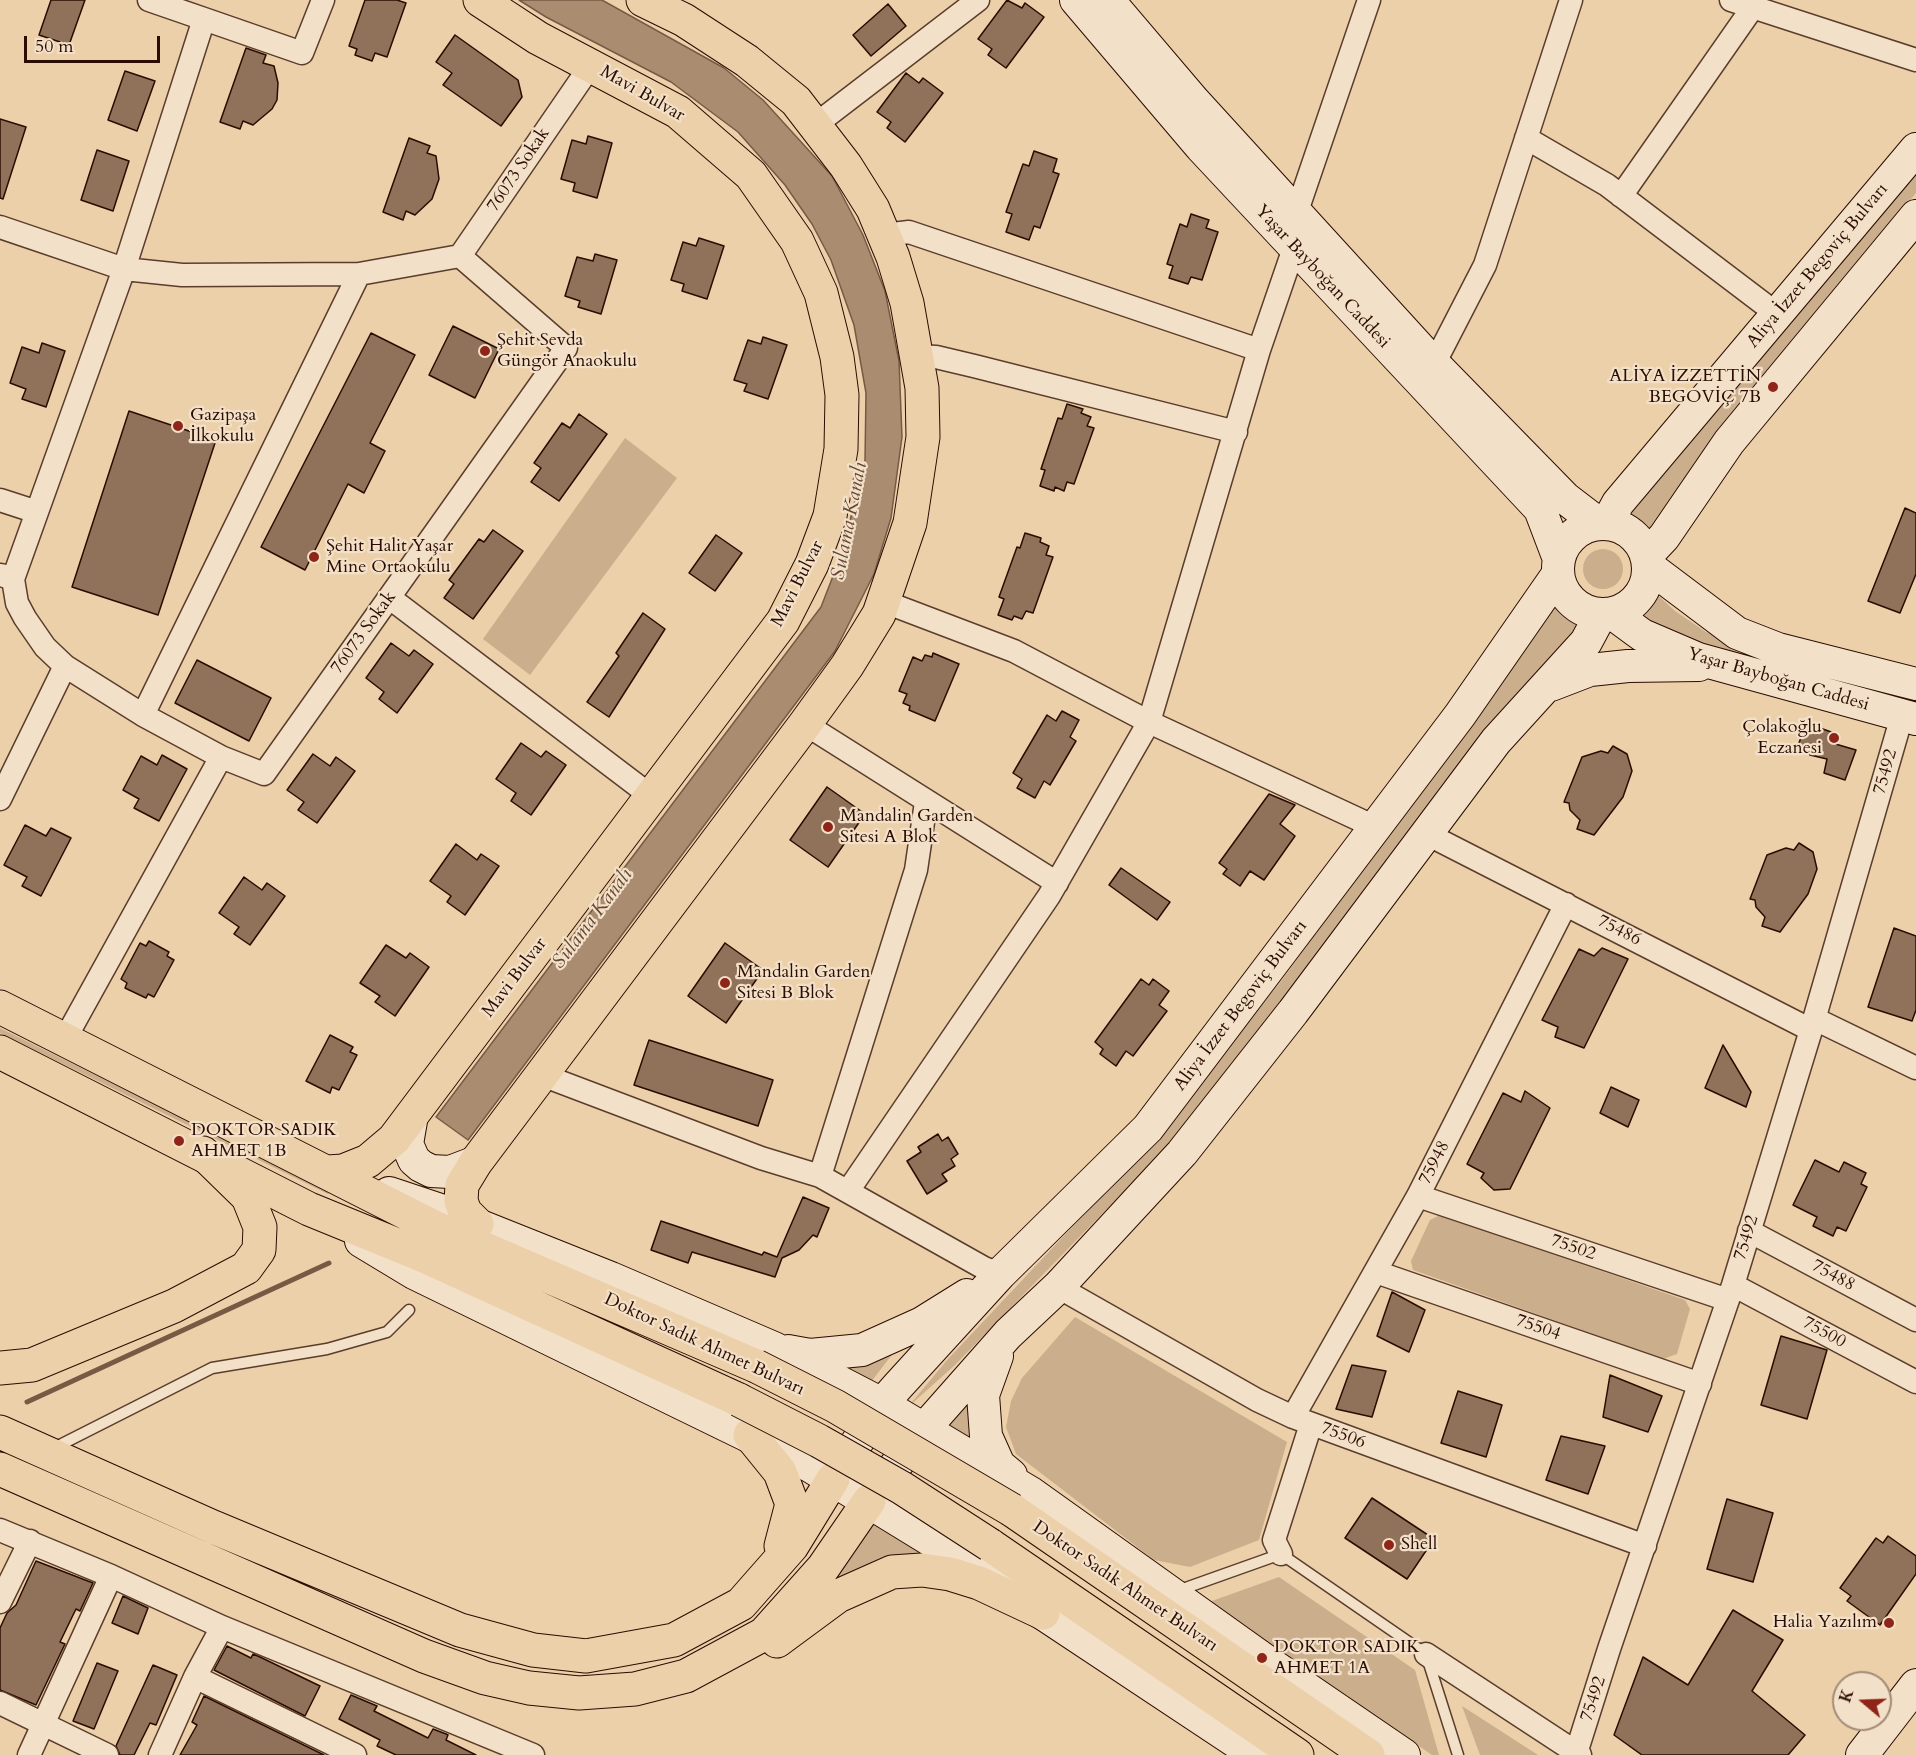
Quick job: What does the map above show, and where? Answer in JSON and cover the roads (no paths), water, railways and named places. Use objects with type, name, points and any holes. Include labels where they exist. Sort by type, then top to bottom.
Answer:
[{"type":"main road","name":"Mavi Bulvar","points":[[328,1172],[343,1171],[368,1161],[393,1139],[412,1116],[783,621],[813,564],[830,516],[841,449],[842,395],[837,357],[821,293],[796,241],[751,175],[678,112],[538,38],[480,0]]},
{"type":"main road","points":[[477,1224],[465,1212],[460,1201],[462,1185],[476,1162],[847,666],[885,602],[910,522],[922,437],[922,388],[907,303],[884,235],[867,200],[815,125],[796,102],[747,61],[684,20],[643,0]]},
{"type":"main road","name":"Yaşar Bayboğan Caddesi","points":[[1076,0],[1201,147],[1540,509],[1558,566]]},
{"type":"main road","name":"Yaşar Bayboğan Caddesi","points":[[1108,0],[1296,214],[1434,364],[1565,498],[1603,524]]},
{"type":"main road","name":"Aliya İzzet Begoviç Bulvarı","points":[[1603,524],[1618,503],[1916,149]]},
{"type":"main road","points":[[686,1676],[764,1634],[823,1568],[869,1501],[924,1429],[1008,1334],[1058,1287],[1182,1153],[1293,1012],[1496,741],[1586,642],[1607,614],[1633,603],[1642,592],[1647,561],[1729,442],[1916,216]]},
{"type":"main road","points":[[1607,614],[1579,608],[1561,587],[1558,566],[1569,539],[1586,528],[1603,524],[1626,531],[1636,539],[1647,561]]},
{"type":"main road","name":"Yaşar Bayboğan Caddesi","points":[[1647,561],[1737,633],[1778,649],[1914,678]]},
{"type":"main road","name":"Aliya İzzet Begoviç Bulvarı","points":[[833,1479],[882,1404],[1000,1274],[1148,1128],[1460,715],[1558,566]]},
{"type":"main road","name":"Yaşar Bayboğan Caddesi","points":[[1607,614],[1642,635],[1718,665],[1909,717]]},
{"type":"main road","points":[[1545,687],[1590,670],[1628,666],[1718,665]]},
{"type":"main road","name":"Doktor Sadık Ahmet Bulvarı","points":[[0,1007],[436,1228],[761,1351],[835,1406],[1022,1501],[1368,1755]]},
{"type":"main road","name":"Doktor Sadık Ahmet Bulvarı","points":[[0,1052],[203,1153],[309,1209],[424,1256],[737,1419],[891,1482],[990,1545],[1296,1755]]},
{"type":"main road","points":[[412,1116],[407,1143],[414,1160],[421,1166],[431,1171],[450,1172],[460,1171],[476,1162]]},
{"type":"main road","points":[[0,1368],[32,1365],[174,1306],[246,1268],[259,1250],[260,1227],[248,1197],[203,1153]]},
{"type":"main road","points":[[328,1172],[477,1224],[882,1404],[997,1472],[1022,1501],[1171,1592],[1262,1658],[1404,1755]]},
{"type":"main road","points":[[761,1351],[810,1355],[862,1350],[922,1323],[1000,1274]]},
{"type":"main road","points":[[1008,1334],[992,1367],[983,1395],[986,1436],[999,1465],[1022,1501]]},
{"type":"main road","points":[[737,1419],[740,1425],[767,1422],[777,1415],[785,1404],[789,1390],[788,1373],[782,1361],[761,1351]]},
{"type":"main road","points":[[737,1419],[947,1550],[1256,1755]]},
{"type":"main road","points":[[737,1419],[780,1472],[792,1504],[775,1565]]},
{"type":"main road","points":[[0,1432],[213,1527],[460,1630],[532,1650],[586,1656],[674,1641],[741,1604],[792,1546],[833,1479]]},
{"type":"main road","points":[[947,1550],[933,1536],[924,1518],[925,1494],[930,1484],[940,1473],[952,1466],[977,1465],[997,1472]]},
{"type":"main road","points":[[0,1469],[424,1656],[485,1678],[529,1688],[579,1693],[635,1689],[686,1676],[773,1644],[838,1596],[892,1572],[922,1570],[950,1574],[979,1583],[1043,1613]]},
{"type":"main road","points":[[1862,1755],[1916,1685]]},
{"type":"street","points":[[149,0],[302,52],[323,0]]},
{"type":"street","points":[[815,125],[978,0]]},
{"type":"street","points":[[1296,214],[1369,0]]},
{"type":"street","points":[[1434,364],[1485,265],[1571,0]]},
{"type":"street","points":[[1731,0],[1916,60]]},
{"type":"street","points":[[1621,196],[1753,7]]},
{"type":"street","points":[[65,1039],[221,757],[143,716],[65,666],[45,647],[25,618],[7,577],[37,512],[124,269],[204,20]]},
{"type":"street","name":"76073 Sokak","points":[[221,757],[264,774],[566,348],[460,256],[591,65]]},
{"type":"street","points":[[1526,138],[1621,196],[1777,314]]},
{"type":"street","points":[[0,228],[124,269],[182,275],[359,274],[460,256]]},
{"type":"street","points":[[884,235],[909,232],[1259,350]]},
{"type":"street","points":[[848,1191],[1056,883],[1149,722],[1259,350],[1294,248]]},
{"type":"street","points":[[143,716],[359,274]]},
{"type":"street","points":[[916,356],[936,357],[974,366],[1236,432]]},
{"type":"street","points":[[0,500],[37,512]]},
{"type":"street","points":[[390,598],[651,796]]},
{"type":"street","points":[[885,602],[1014,651],[1149,722],[1375,827]]},
{"type":"street","points":[[0,799],[65,666]]},
{"type":"street","name":"75492","points":[[1579,1755],[1578,1747],[1730,1293],[1909,717]]},
{"type":"street","points":[[805,723],[1056,883]]},
{"type":"street","points":[[820,1176],[916,870],[926,802]]},
{"type":"street","name":"75486","points":[[1425,833],[1813,1024],[1916,1068]]},
{"type":"street","name":"75948","points":[[1281,1554],[1274,1540],[1302,1421],[1376,1272],[1418,1196],[1566,904]]},
{"type":"street","points":[[542,1075],[761,1158],[820,1176],[984,1268],[1000,1274]]},
{"type":"street","name":"75502","points":[[1418,1196],[1730,1293]]},
{"type":"street","name":"75488","points":[[1749,1231],[1916,1320]]},
{"type":"street","name":"75504","points":[[1376,1272],[1700,1384]]},
{"type":"street","name":"75506","points":[[1058,1287],[1247,1395],[1302,1421],[1645,1546]]},
{"type":"street","name":"75500","points":[[1730,1293],[1916,1382]]},
{"type":"street","points":[[0,1530],[111,1576],[493,1747],[533,1755]]},
{"type":"street","points":[[0,1602],[30,1541]]},
{"type":"street","points":[[29,1755],[111,1576]]},
{"type":"street","points":[[160,1755],[195,1677],[222,1627]]},
{"type":"street","points":[[1426,1654],[1579,1755]]},
{"type":"street","points":[[195,1677],[355,1755]]},
{"type":"street","points":[[0,1703],[107,1755]]},
{"type":"lane","points":[[46,1452],[212,1368],[327,1349],[387,1332],[409,1310]]},
{"type":"lane","points":[[1171,1592],[1281,1554],[1426,1654],[1458,1755]]},
{"type":"water","name":"Sulama Kanalı","points":[[519,0],[602,0],[724,68],[763,100],[832,176],[863,235],[885,291],[899,361],[902,437],[891,518],[874,574],[835,651],[468,1140],[436,1117],[821,607],[842,553],[865,460],[866,393],[854,325],[831,260],[812,224],[785,185],[738,132],[671,82],[546,17]]},
{"type":"waterway","points":[[27,1402],[329,1263]]},
{"type":"place","name":"Şehit Sevda Güngör Anaokulu","points":[[485,351]]},
{"type":"place","name":"ALİYA İZZETTİN BEGOVİÇ 7B","points":[[1773,387]]},
{"type":"place","name":"Gazipaşa İlkokulu","points":[[178,426]]},
{"type":"place","name":"Şehit Halit Yaşar Mine Ortaokulu","points":[[314,557]]},
{"type":"place","name":"Çolakoğlu Eczanesi","points":[[1834,738]]},
{"type":"place","name":"Mandalin Garden Sitesi A Blok","points":[[828,827]]},
{"type":"place","name":"Mandalin Garden Sitesi B Blok","points":[[725,983]]},
{"type":"place","name":"DOKTOR SADIK AHMET 1B","points":[[179,1141]]},
{"type":"place","name":"Shell","points":[[1389,1545]]},
{"type":"place","name":"Halia Yazılım","points":[[1889,1623]]},
{"type":"place","name":"DOKTOR SADIK AHMET 1A","points":[[1262,1658]]}]
